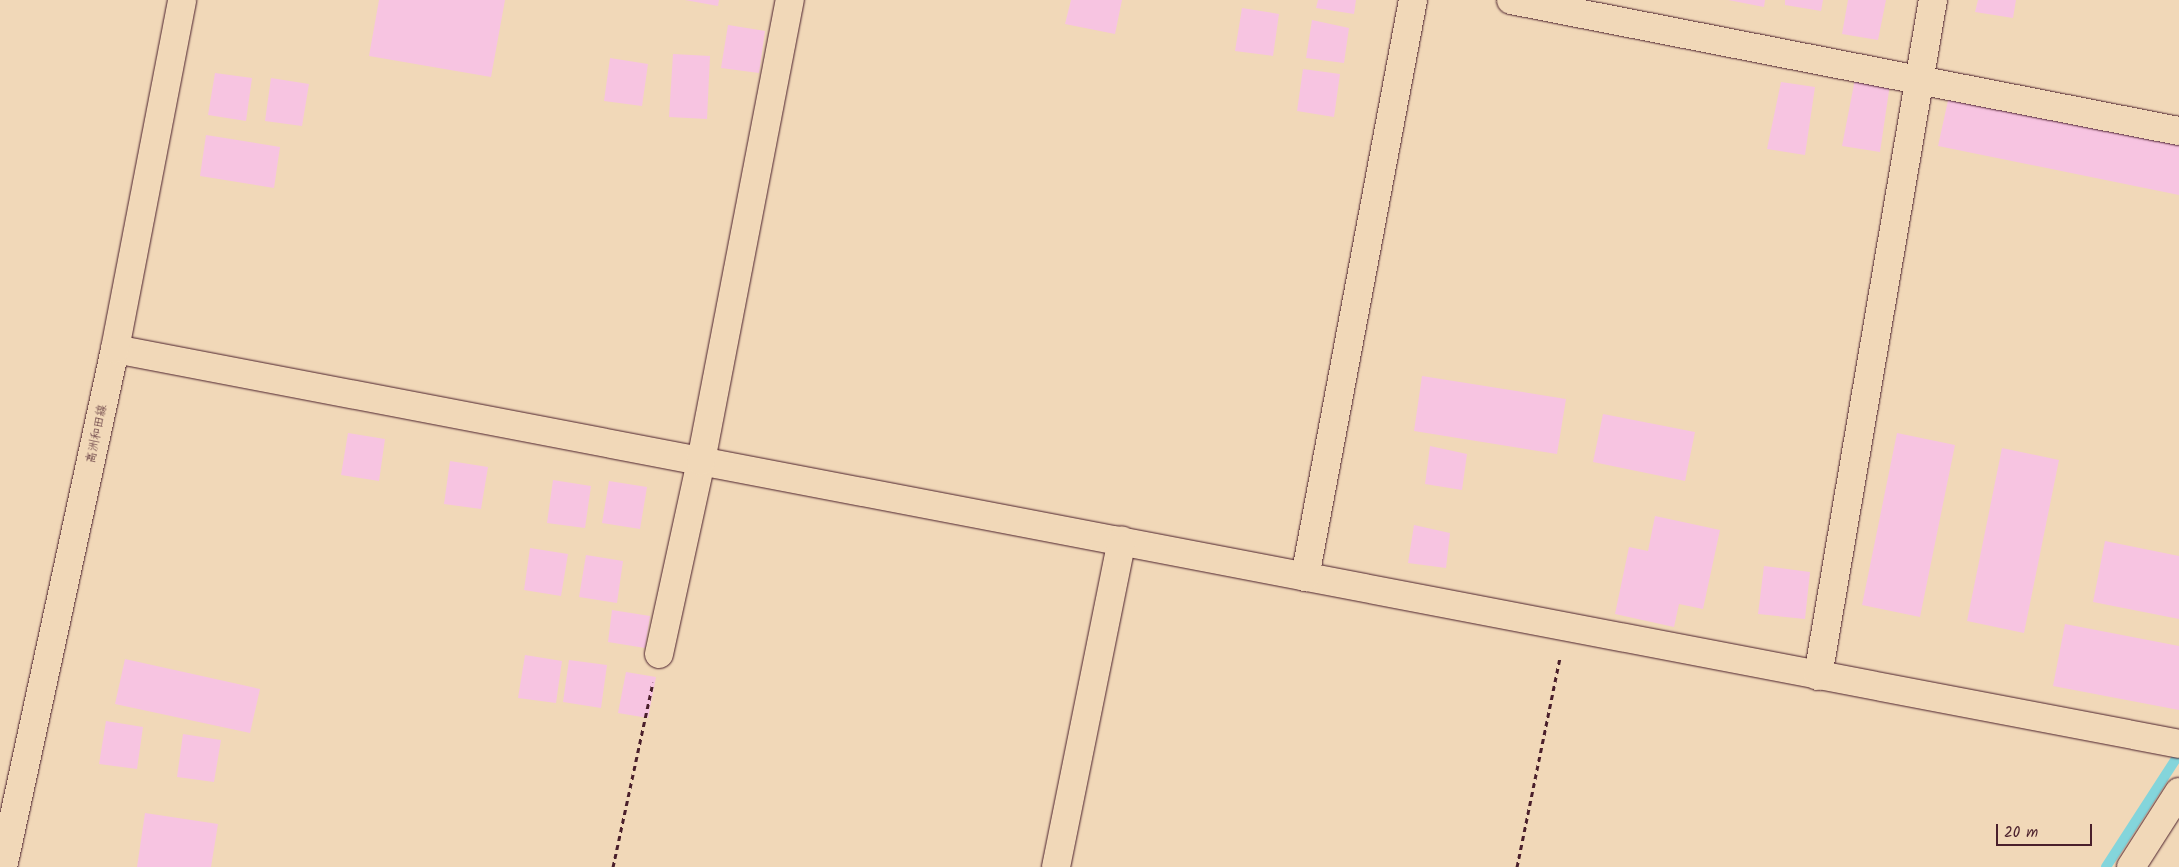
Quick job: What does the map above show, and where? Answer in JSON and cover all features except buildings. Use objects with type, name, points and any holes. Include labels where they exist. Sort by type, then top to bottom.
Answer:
[{"type":"street","name":"高洲和田線","points":[[3,867],[115,349],[182,0]]},
{"type":"street","points":[[659,654],[701,461],[790,0]]},
{"type":"street","points":[[1305,577],[1413,0]]},
{"type":"street","points":[[1512,0],[2179,131]]},
{"type":"street","points":[[1818,676],[1922,80],[1933,0]]},
{"type":"street","points":[[115,349],[2175,743]]},
{"type":"street","points":[[1056,867],[1122,541]]},
{"type":"street","points":[[2131,867],[2179,792]]},
{"type":"path","points":[[1516,867],[1566,627]]},
{"type":"path","points":[[613,867],[659,654]]},
{"type":"waterway","points":[[2106,867],[2179,754]]}]
